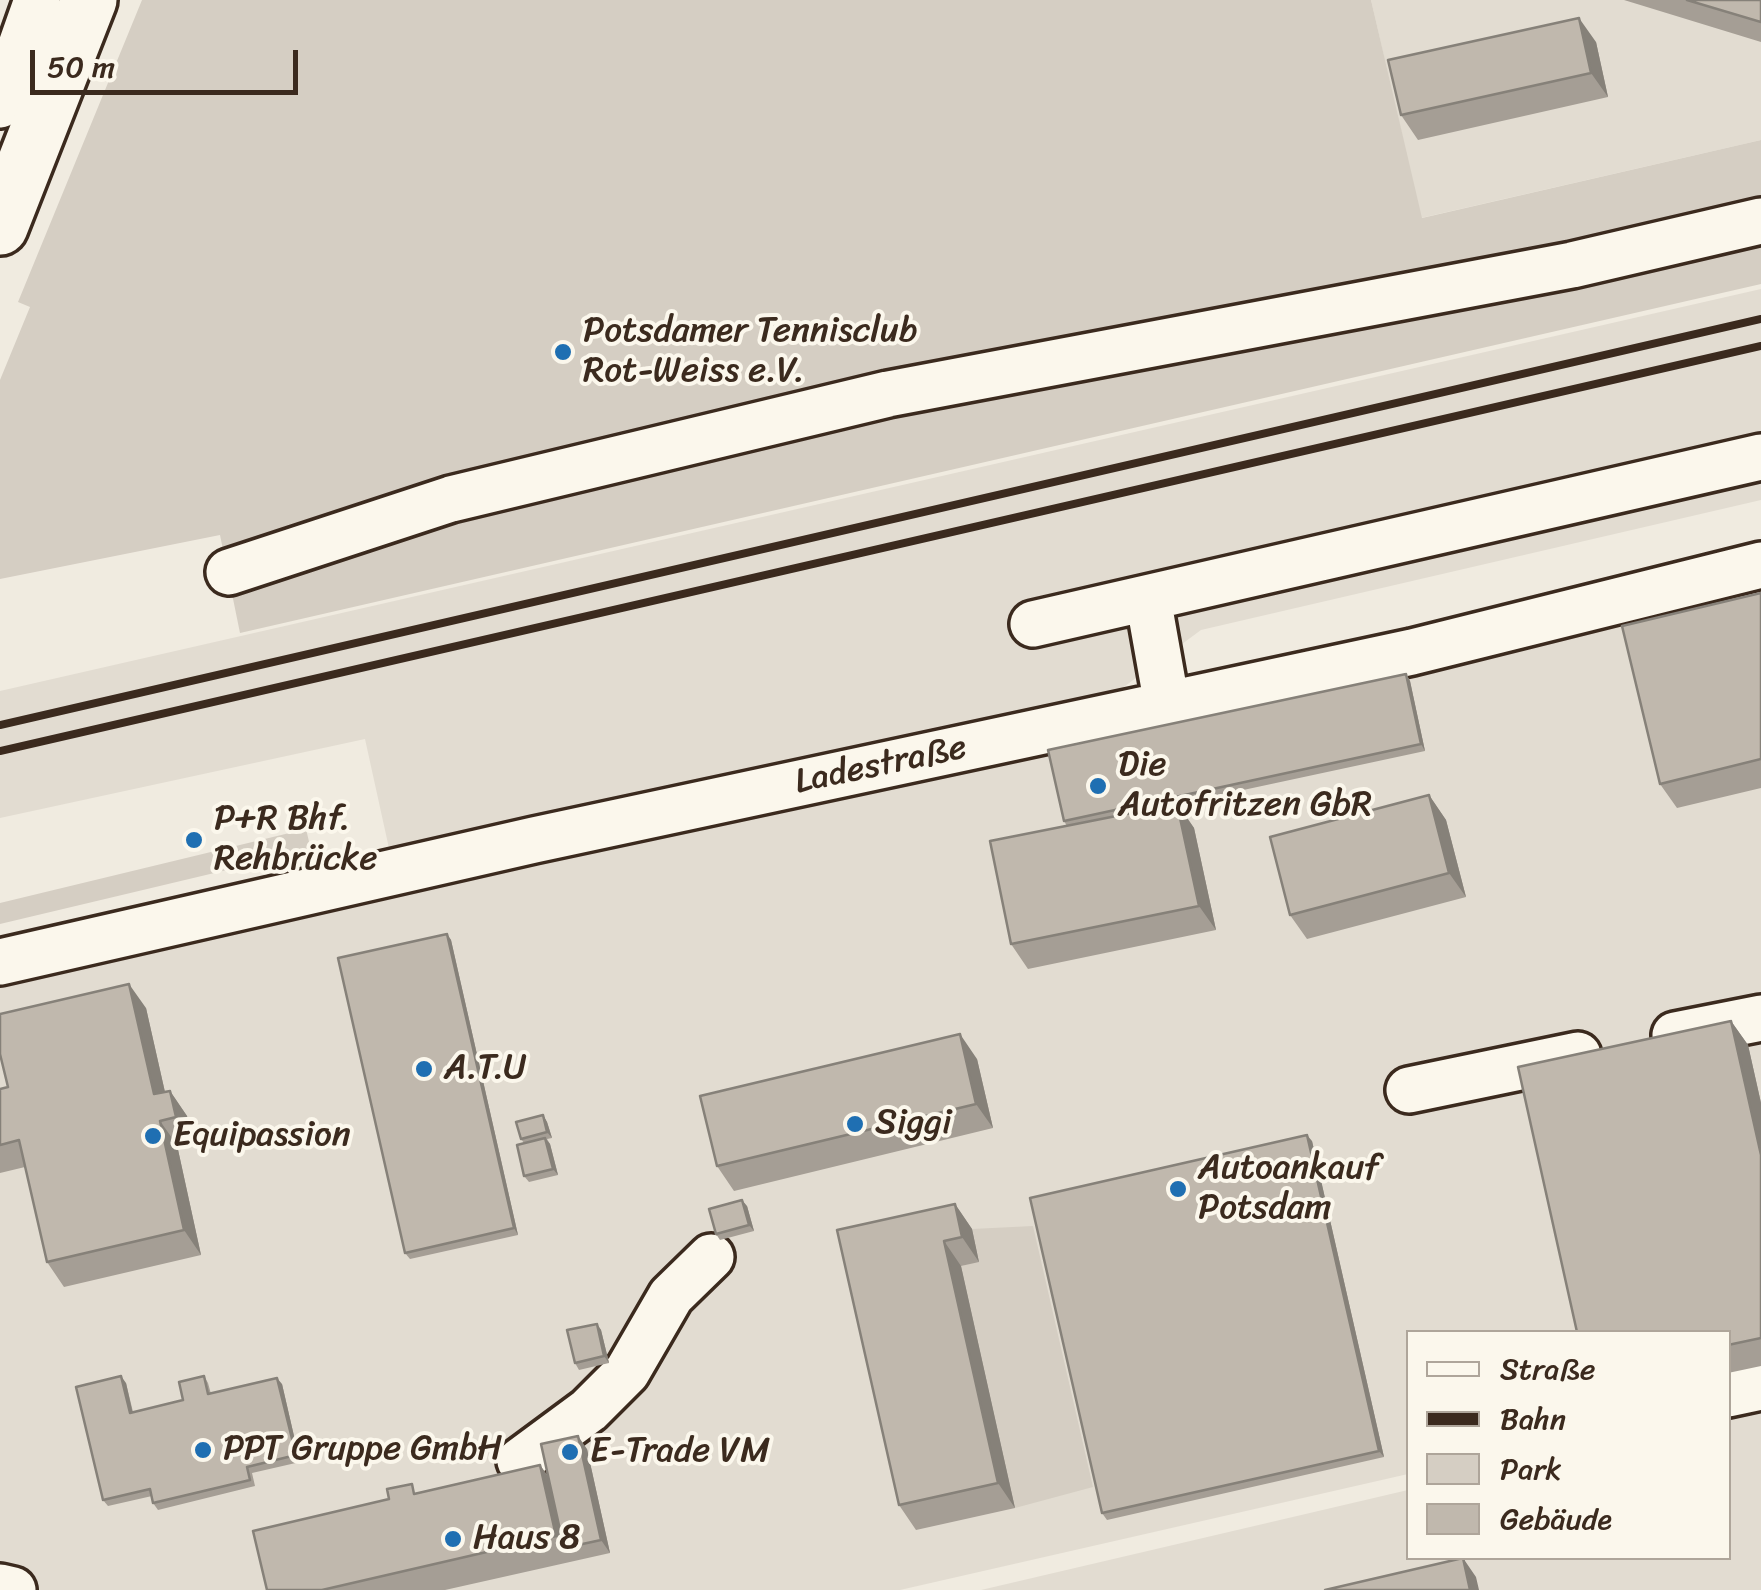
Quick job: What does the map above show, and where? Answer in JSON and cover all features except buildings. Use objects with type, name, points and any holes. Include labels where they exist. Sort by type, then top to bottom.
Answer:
[{"type":"main road","points":[[0,227],[90,0]]},
{"type":"street","points":[[0,105],[37,0]]},
{"type":"street","points":[[229,572],[451,498],[888,394],[1572,265],[1761,221]]},
{"type":"street","points":[[1032,624],[1761,457]]},
{"type":"street","name":"Ladestraße","points":[[0,962],[534,840],[1412,652],[1761,564]]},
{"type":"street","points":[[1148,598],[1167,704]]},
{"type":"street","points":[[1408,1090],[1761,1018]]},
{"type":"street","points":[[520,1461],[589,1410],[628,1372],[671,1296],[711,1257]]},
{"type":"street","points":[[1731,1393],[1761,1387]]},
{"type":"street","points":[[0,1587],[13,1590]]},
{"type":"shaded area","points":[[1371,0],[1761,0],[1761,140],[1421,218]]},
{"type":"shaded area","points":[[1761,289],[1761,500],[1201,630],[1121,689],[392,862],[365,739],[0,818],[0,691]]},
{"type":"shaded area","points":[[1761,579],[1761,1394],[1731,1338],[1731,1330],[1406,1330],[1406,1474],[900,1590],[0,1590],[0,981],[471,878]]},
{"type":"shaded area","points":[[1761,1408],[1761,1590],[981,1590],[1406,1490],[1406,1560],[1731,1560],[1731,1416]]},
{"type":"green space","points":[[142,0],[1371,0],[1422,218],[1761,140],[1761,284],[240,633],[220,535],[0,579],[0,380],[30,307],[18,302]]},
{"type":"green space","points":[[306,829],[311,850],[0,924],[0,903]]},
{"type":"green space","points":[[1033,1226],[1093,1487],[1015,1508],[961,1266],[979,1261],[972,1229]]},
{"type":"railway","points":[[0,725],[1761,319]]},
{"type":"railway","points":[[0,751],[1761,346]]},
{"type":"place","name":"Potsdamer Tennisclub Rot-Weiss e.V.","points":[[563,352]]},
{"type":"place","name":"Die Autofritzen GbR","points":[[1098,786]]},
{"type":"place","name":"P+R Bhf. Rehbrücke","points":[[194,840]]},
{"type":"place","name":"A.T.U","points":[[424,1069]]},
{"type":"place","name":"Siggi","points":[[855,1124]]},
{"type":"place","name":"Equipassion","points":[[153,1136]]},
{"type":"place","name":"Autoankauf Potsdam","points":[[1178,1189]]},
{"type":"place","name":"PPT Gruppe GmbH","points":[[203,1450]]},
{"type":"place","name":"E-Trade VM","points":[[570,1452]]},
{"type":"place","name":"Haus 8","points":[[453,1539]]}]
